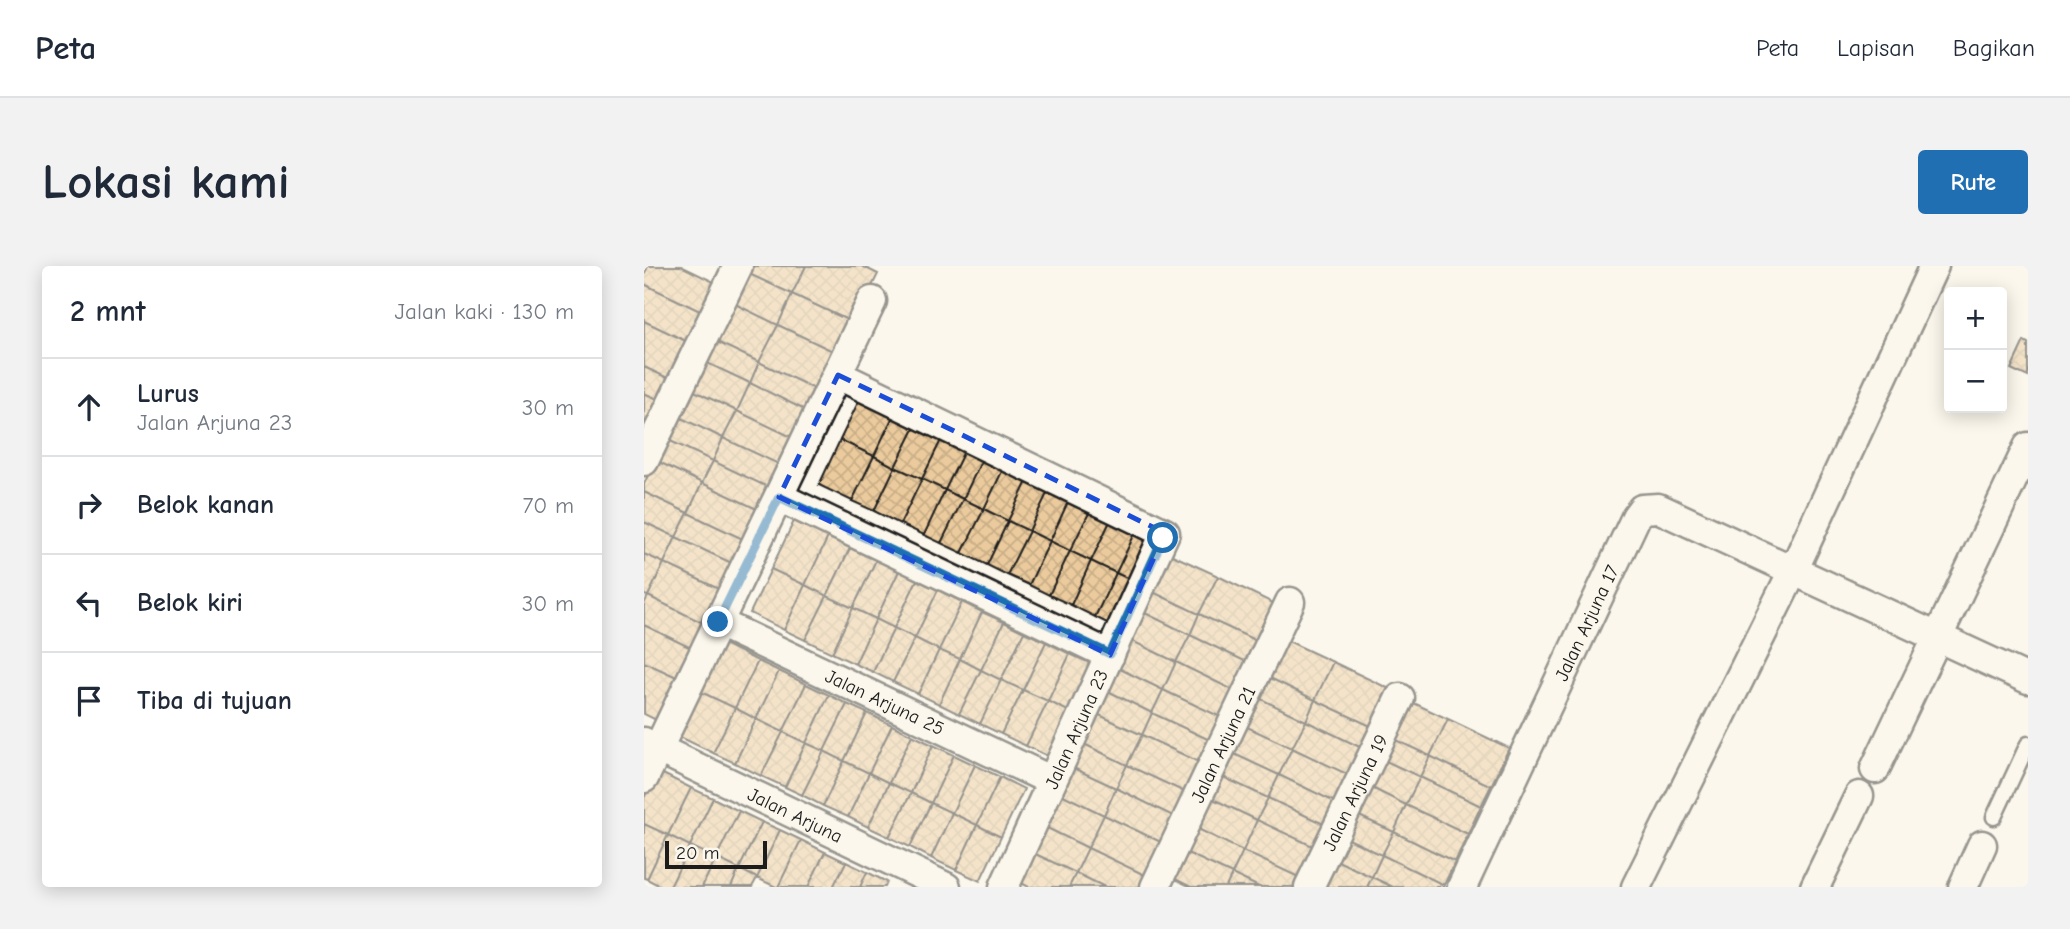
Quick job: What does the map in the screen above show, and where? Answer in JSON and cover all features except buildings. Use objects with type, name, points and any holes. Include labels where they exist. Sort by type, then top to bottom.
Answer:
[{"type":"street","points":[[644,461],[738,266]]},
{"type":"street","points":[[1636,887],[1793,571],[1934,266]]},
{"type":"street","points":[[644,778],[651,745],[718,622],[872,302]]},
{"type":"street","name":"Jalan Arjuna 23","points":[[838,375],[1166,533],[1004,887]]},
{"type":"street","points":[[1875,769],[2028,447]]},
{"type":"street","points":[[779,497],[1110,654]]},
{"type":"street","name":"Jalan Arjuna 17","points":[[1462,887],[1642,509],[1657,508],[1793,571]]},
{"type":"street","points":[[1793,571],[2028,679]]},
{"type":"street","name":"Jalan Arjuna 21","points":[[1155,887],[1290,602]]},
{"type":"street","name":"Jalan Arjuna 25","points":[[718,622],[1052,781]]},
{"type":"street","name":"Jalan Arjuna 19","points":[[1310,887],[1400,698]]},
{"type":"street","name":"Jalan Arjuna","points":[[651,745],[946,887]]},
{"type":"street","points":[[1815,887],[1859,796]]},
{"type":"street","points":[[1963,887],[1982,845]]},
{"type":"lane","points":[[1994,817],[2028,744]]},
{"type":"highlighted area","points":[[838,375],[1165,533],[1110,655],[779,497]]},
{"type":"route","points":[[718,622],[779,497],[1110,654],[1163,538]]}]
